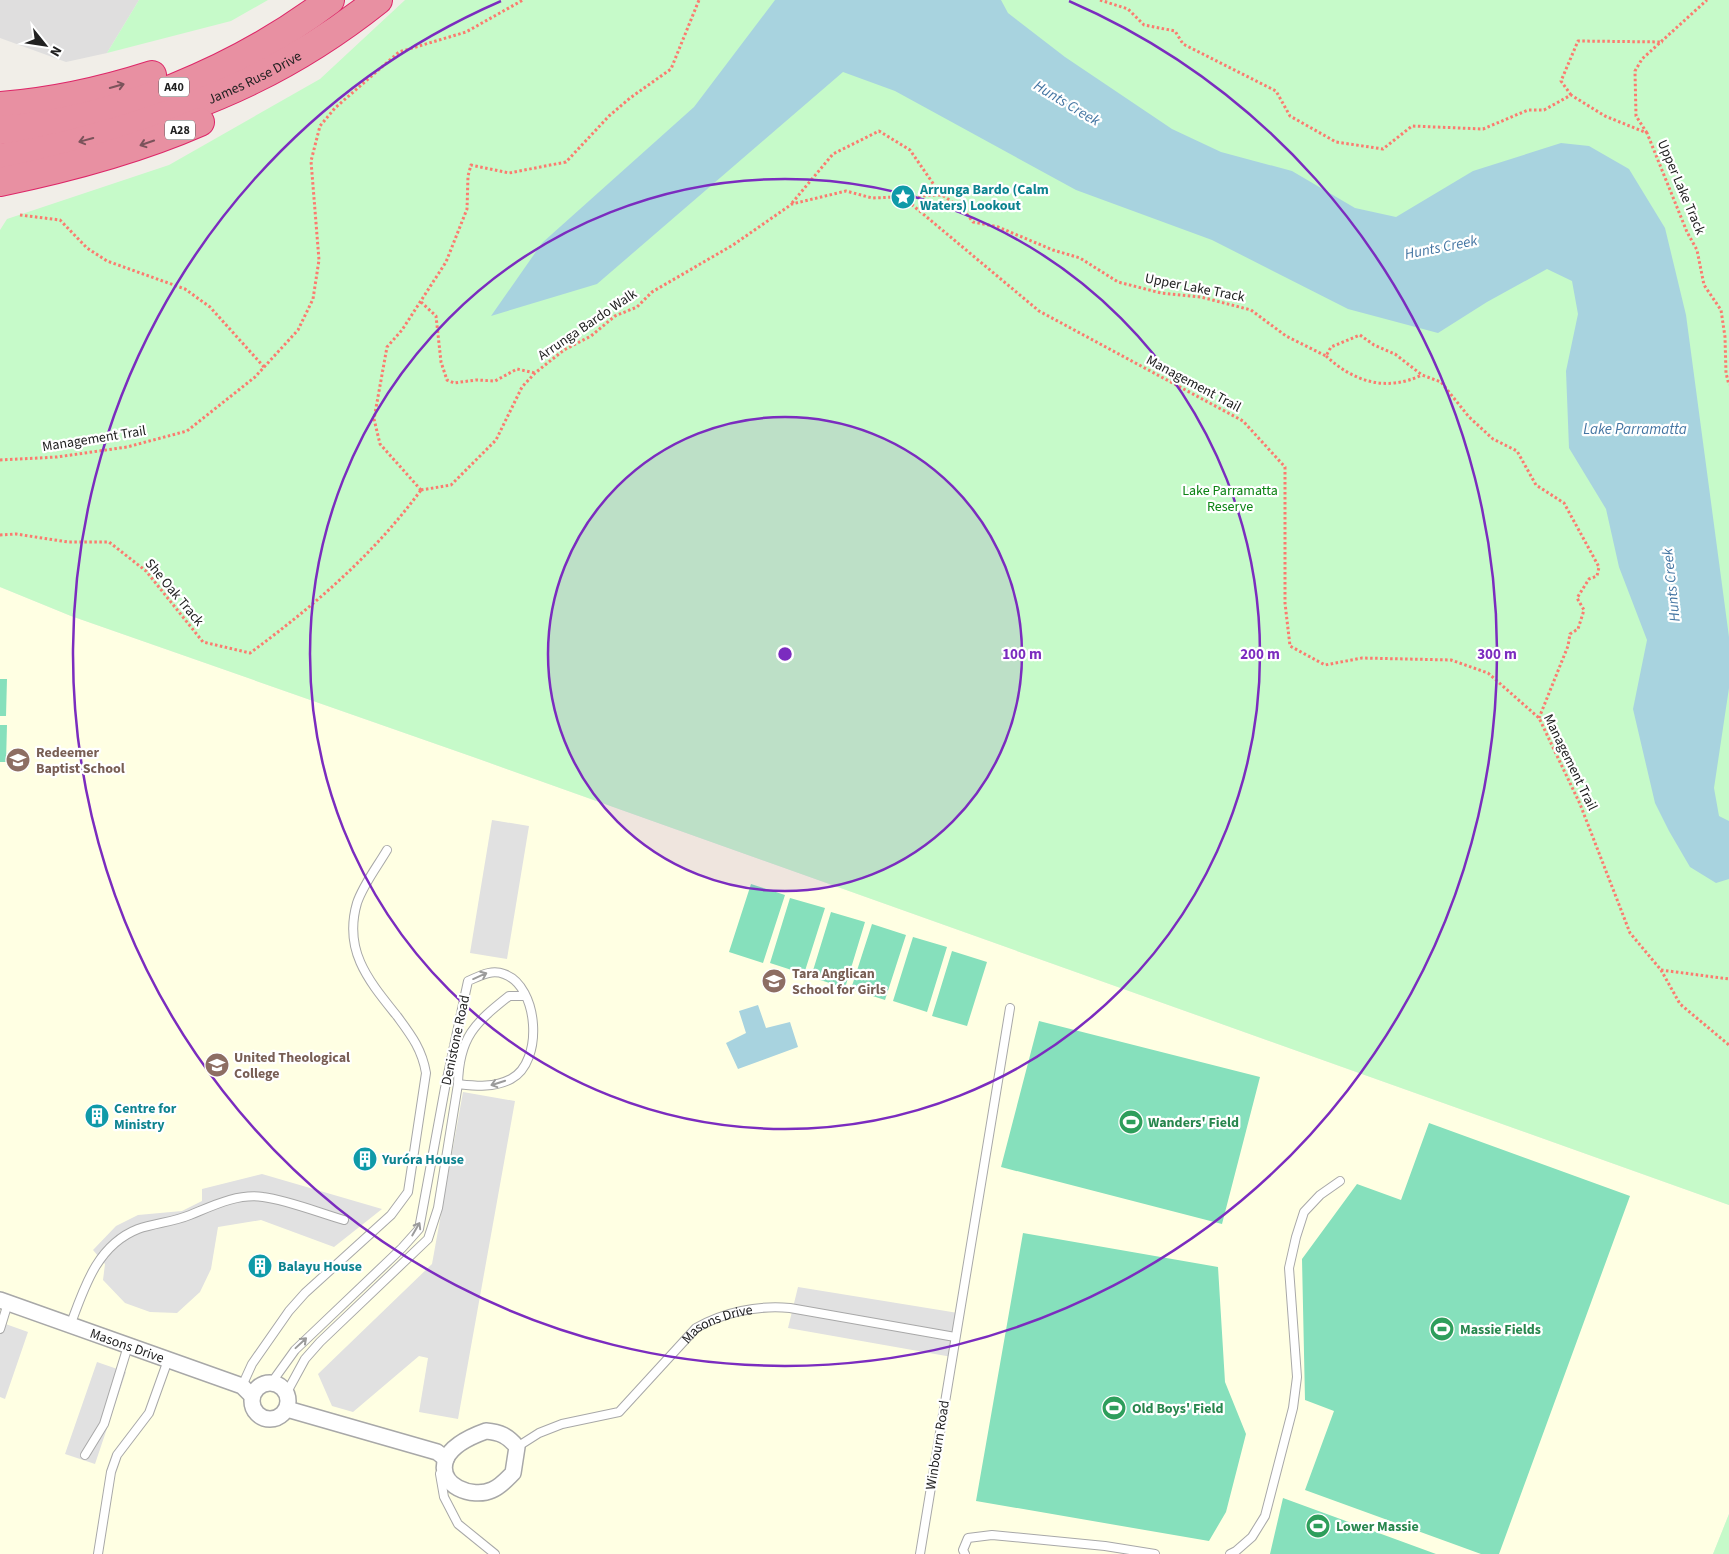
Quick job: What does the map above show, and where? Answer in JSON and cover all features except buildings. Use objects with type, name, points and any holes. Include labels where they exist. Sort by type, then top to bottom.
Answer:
[{"type":"highway","points":[[0,106],[62,100],[116,87],[170,69],[221,49],[268,26],[309,0]]},
{"type":"highway","name":"James Ruse Drive","points":[[0,130],[66,120],[121,105],[182,84],[259,48],[330,0]]},
{"type":"highway","name":"James Ruse Drive","points":[[0,158],[34,154],[92,138],[142,124],[220,97],[280,66],[338,30],[378,0]]},
{"type":"highway","name":"A28","points":[[0,182],[40,174],[140,146],[199,122],[252,92],[338,30]]},
{"type":"street","name":"Masons Drive","points":[[4,1301],[168,1360],[247,1391]]},
{"type":"street","points":[[272,1382],[283,1387],[287,1392],[289,1403],[287,1409],[279,1417],[273,1419],[262,1417],[254,1410],[247,1391],[272,1382]]},
{"type":"street","points":[[287,1409],[442,1456],[472,1436],[486,1431],[498,1432],[510,1438],[517,1447],[512,1474],[491,1491],[478,1494],[462,1491],[450,1483],[445,1473],[442,1456]]},
{"type":"lane","points":[[247,1391],[252,1364],[289,1311],[305,1293],[391,1215],[408,1192],[426,1072],[423,1054],[366,977],[356,956],[352,930],[358,902],[387,850]]},
{"type":"lane","name":"Denistone Road","points":[[272,1382],[295,1350],[402,1248],[419,1229],[445,1088],[468,981],[486,972],[503,973],[512,977],[531,1008],[534,1034],[529,1060],[513,1078],[499,1084],[478,1087],[458,1084],[438,1208],[428,1239],[320,1342],[305,1359],[287,1392]]},
{"type":"lane","points":[[458,1084],[458,1063],[465,1040],[474,1025],[509,996],[525,996]]},
{"type":"lane","name":"Winbourn Road","points":[[920,1554],[1010,1008]]},
{"type":"lane","points":[[1230,1554],[1252,1536],[1265,1516],[1293,1408],[1297,1377],[1290,1268],[1296,1237],[1304,1212],[1320,1195],[1340,1181]]},
{"type":"lane","points":[[70,1326],[95,1267],[117,1240],[136,1230],[161,1222],[183,1218],[230,1200],[262,1196],[344,1220]]},
{"type":"lane","points":[[0,1329],[4,1301]]},
{"type":"lane","name":"Masons Drive","points":[[517,1447],[539,1433],[562,1424],[620,1412],[696,1328],[711,1320],[746,1310],[768,1306],[790,1308],[955,1337]]},
{"type":"lane","points":[[85,1455],[104,1424],[128,1346]]},
{"type":"lane","points":[[98,1554],[110,1472],[117,1455],[149,1413],[168,1360]]},
{"type":"lane","points":[[442,1456],[444,1497],[458,1524],[495,1554]]},
{"type":"lane","points":[[966,1554],[963,1550],[968,1538],[992,1535],[1105,1546],[1155,1554]]},
{"type":"lane","points":[[1105,1546],[1116,1554]]},
{"type":"path","name":"Management Trail","points":[[0,460],[57,457],[127,447],[187,431],[255,377],[298,330],[313,299],[320,260],[311,161],[320,126],[335,108],[399,52],[466,32],[523,0]]},
{"type":"path","points":[[421,490],[380,444],[374,419],[387,347],[402,330],[446,262],[467,209],[468,176],[471,165],[509,174],[566,162],[609,116],[630,98],[671,69],[699,0]]},
{"type":"path","points":[[1100,0],[1128,10],[1144,25],[1175,30],[1183,44],[1276,90],[1290,116],[1336,142],[1383,149],[1412,126],[1483,129],[1528,110],[1544,110],[1571,95],[1561,81],[1578,42],[1664,42]]},
{"type":"path","points":[[1647,133],[1636,116],[1635,71],[1642,59],[1664,42],[1706,0]]},
{"type":"path","name":"Upper Lake Track","points":[[1571,95],[1605,116],[1647,133],[1687,232],[1697,250],[1704,285],[1721,310],[1725,337],[1726,373],[1729,385]]},
{"type":"path","points":[[792,204],[833,154],[880,130],[910,150],[942,195]]},
{"type":"path","name":"Arrunga Bardo Walk","points":[[421,490],[451,485],[496,440],[522,387],[535,373],[564,350],[591,336],[615,316],[637,308],[652,292],[733,245],[792,204],[846,191],[872,198],[903,197]]},
{"type":"path","points":[[903,197],[942,195]]},
{"type":"path","name":"Upper Lake Track","points":[[942,195],[963,209],[974,222],[998,227],[1053,250],[1080,258],[1118,282],[1161,293],[1201,297],[1251,310],[1286,336],[1326,356],[1338,367],[1371,384],[1411,380],[1422,375]]},
{"type":"path","name":"Management Trail","points":[[903,197],[1039,311],[1243,421],[1285,467],[1284,603],[1290,646],[1325,665],[1362,658],[1451,660],[1488,673],[1539,718],[1580,804],[1630,934],[1661,970],[1680,1004],[1729,1045]]},
{"type":"path","points":[[20,215],[60,220],[87,248],[107,261],[185,289],[210,307],[264,368]]},
{"type":"path","points":[[421,302],[436,316],[440,362],[447,380],[454,383],[476,380],[495,381],[516,368],[535,373]]},
{"type":"path","points":[[1326,356],[1331,347],[1360,335],[1374,345],[1396,354],[1422,375],[1441,382],[1469,417],[1493,439],[1517,451],[1536,485],[1564,503],[1599,567],[1597,576],[1589,579],[1577,598],[1584,610],[1578,629],[1570,634],[1568,646],[1539,718]]},
{"type":"path","name":"She Oak Track","points":[[0,535],[16,534],[68,542],[109,542],[146,571],[203,642],[250,653],[302,615],[316,602],[394,527],[421,490]]},
{"type":"path","points":[[1661,970],[1729,979]]},
{"type":"shaded area","points":[[0,0],[139,0],[107,53],[66,62],[0,38]]},
{"type":"shaded area","name":"Tara Anglican School for Girls","points":[[0,587],[71,616],[476,758],[1729,1205],[1729,1514],[1713,1554],[0,1554]]},
{"type":"shaded area","points":[[492,820],[529,826],[507,959],[470,953]]},
{"type":"shaded area","points":[[463,1092],[515,1101],[458,1419],[419,1412],[428,1358],[419,1356],[353,1412],[332,1406],[318,1374],[432,1264]]},
{"type":"shaded area","points":[[262,1174],[382,1209],[334,1247],[261,1220],[218,1227],[211,1269],[200,1292],[177,1313],[150,1312],[125,1303],[103,1280],[105,1264],[93,1250],[116,1226],[138,1215],[182,1211],[202,1201],[202,1189]]},
{"type":"shaded area","points":[[798,1287],[958,1313],[952,1357],[788,1328]]},
{"type":"shaded area","points":[[0,1322],[28,1332],[5,1399],[0,1397]]},
{"type":"shaded area","points":[[97,1362],[126,1372],[95,1464],[65,1454]]},
{"type":"green space","points":[[139,0],[268,0],[231,21],[107,53]]},
{"type":"green space","name":"Lake Parramatta Reserve","points":[[405,0],[1729,0],[1729,1205],[476,758],[71,616],[0,587],[0,230],[7,219],[169,165],[320,79]]},
{"type":"green space","points":[[0,679],[7,679],[6,716],[0,716]]},
{"type":"green space","points":[[0,725],[7,725],[6,762],[0,762]]},
{"type":"green space","points":[[751,884],[785,895],[763,963],[729,952]]},
{"type":"green space","points":[[790,898],[825,908],[804,974],[770,963]]},
{"type":"green space","points":[[831,912],[865,922],[845,988],[811,977]]},
{"type":"green space","points":[[872,924],[906,935],[885,1000],[851,989]]},
{"type":"green space","points":[[913,937],[947,947],[927,1012],[893,1001]]},
{"type":"green space","points":[[952,951],[987,962],[967,1026],[932,1016]]},
{"type":"green space","name":"Wanders' Field","points":[[1039,1021],[1260,1077],[1222,1224],[1001,1167]]},
{"type":"green space","name":"Massie Fields","points":[[1429,1123],[1630,1196],[1499,1554],[1481,1554],[1305,1490],[1334,1411],[1305,1400],[1302,1259],[1357,1184],[1401,1200]]},
{"type":"green space","name":"Old Boys' Field","points":[[1023,1233],[1218,1267],[1225,1382],[1246,1434],[1226,1512],[1209,1541],[976,1501]]},
{"type":"green space","name":"Lower Massie","points":[[1283,1498],[1436,1554],[1270,1554]]},
{"type":"green space","points":[[1729,1514],[1729,1554],[1713,1554]]},
{"type":"water","name":"Lake Parramatta","points":[[775,0],[1001,0],[1008,13],[1065,57],[1172,129],[1221,152],[1292,171],[1355,208],[1396,217],[1473,171],[1561,143],[1589,146],[1629,169],[1665,228],[1686,315],[1729,637],[1729,688],[1714,788],[1719,816],[1729,821],[1729,879],[1716,883],[1690,867],[1655,803],[1633,709],[1647,640],[1619,567],[1606,509],[1569,448],[1566,371],[1578,314],[1572,281],[1547,269],[1487,302],[1438,333],[1348,309],[1212,240],[1076,190],[895,91],[843,72],[597,284],[491,316],[542,243],[694,107]]},
{"type":"water","points":[[758,1005],[766,1028],[790,1022],[798,1047],[738,1069],[726,1043],[746,1033],[739,1011]]},
{"type":"place","name":"Arrunga Bardo (Calm Waters) Lookout","points":[[903,197]]},
{"type":"place","name":"Redeemer Baptist School","points":[[18,760]]},
{"type":"place","name":"Tara Anglican School for Girls","points":[[774,981]]},
{"type":"place","name":"United Theological College","points":[[217,1065]]},
{"type":"place","name":"Centre for Ministry","points":[[97,1116]]},
{"type":"place","name":"Wanders' Field","points":[[1131,1122]]},
{"type":"place","name":"Yuróra House","points":[[365,1159]]},
{"type":"place","name":"Balayu House","points":[[260,1266]]},
{"type":"place","name":"Massie Fields","points":[[1442,1329]]},
{"type":"place","name":"Old Boys' Field","points":[[1114,1408]]},
{"type":"place","name":"Lower Massie","points":[[1318,1526]]},
{"type":"water label","name":"Hunts Creek","points":[[1067,103]]},
{"type":"water label","name":"Hunts Creek","points":[[1441,247]]},
{"type":"water label","name":"Hunts Creek","points":[[1671,585]]}]
